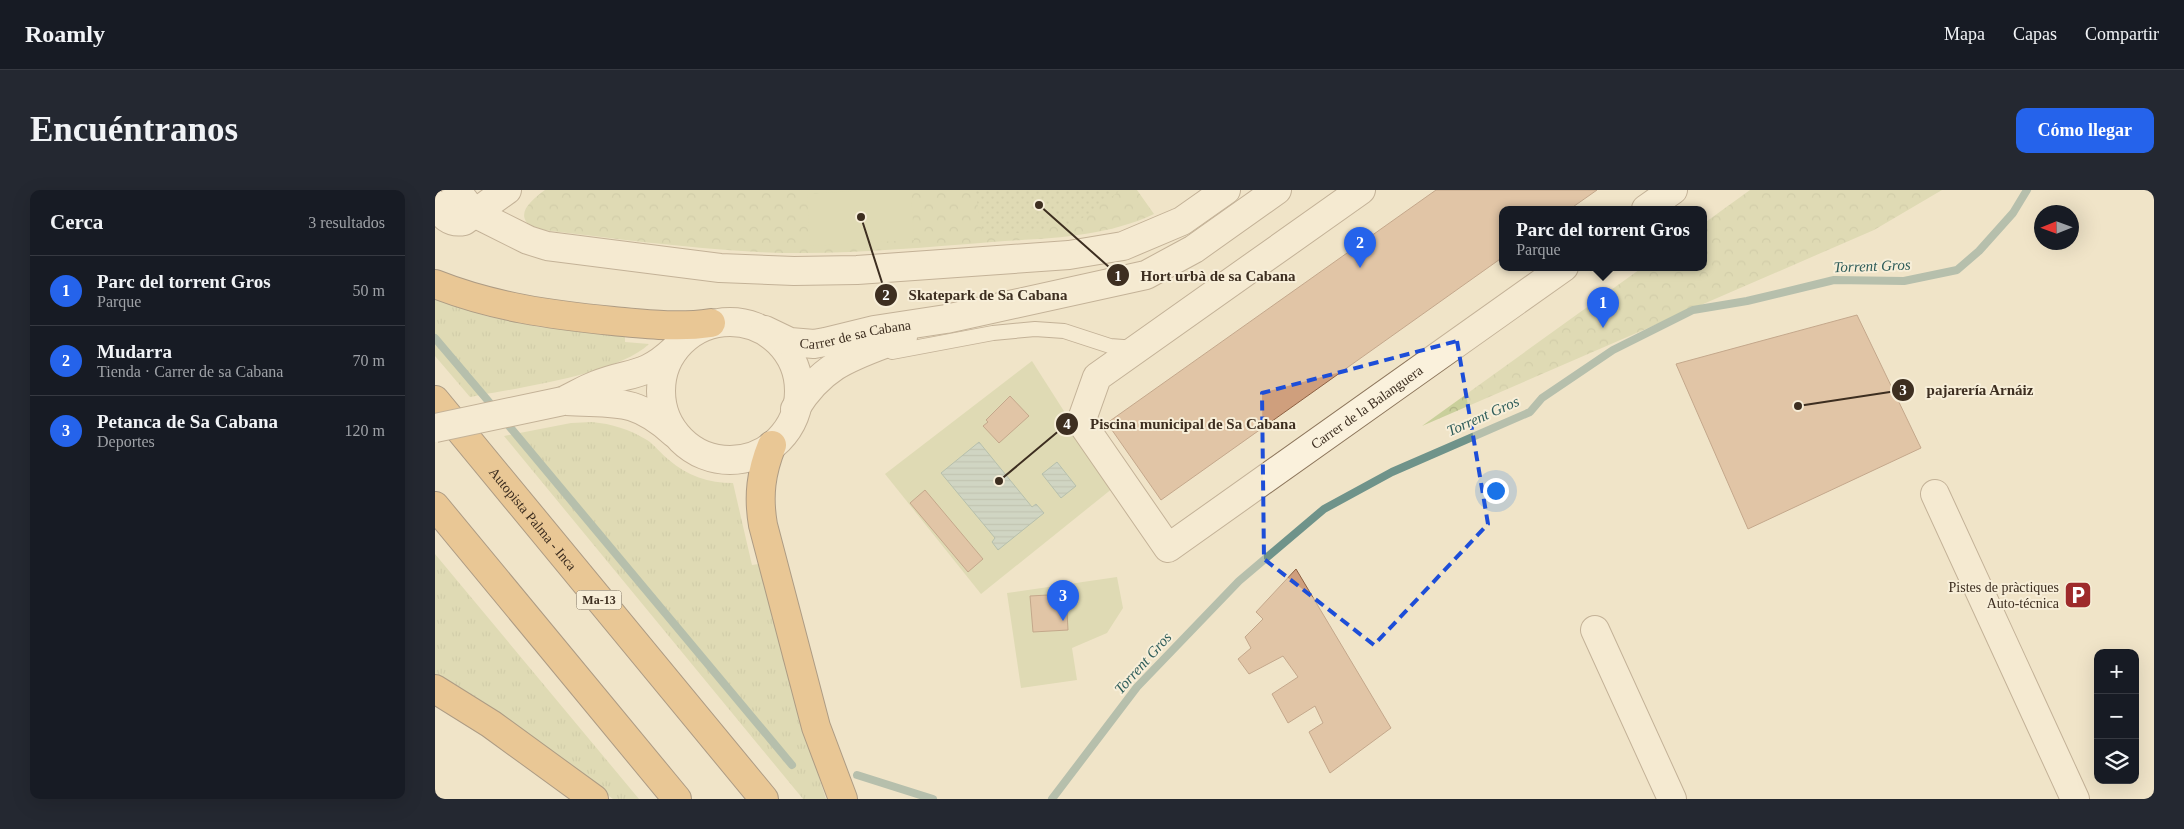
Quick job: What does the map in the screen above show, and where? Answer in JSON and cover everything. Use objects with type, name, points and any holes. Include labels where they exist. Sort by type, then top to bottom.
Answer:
[{"type":"highway","points":[[435,284],[474,299],[575,318],[674,327],[711,323]]},
{"type":"highway","name":"Autopista Palma - Inca","points":[[435,400],[764,799]]},
{"type":"highway","points":[[772,445],[764,465],[760,485],[760,509],[763,525],[816,727],[843,799]]},
{"type":"highway","points":[[435,506],[677,799]]},
{"type":"highway","points":[[435,688],[491,724],[594,799]]},
{"type":"street","points":[[456,190],[474,213],[528,240],[569,250],[720,268],[794,271],[857,270],[1069,255],[1107,250],[1123,246],[1182,221],[1226,190]]},
{"type":"street","points":[[435,204],[450,220],[464,221],[507,190]]},
{"type":"street","name":"Carrer de sa Cabana","points":[[765,330],[790,342],[814,344],[873,330],[947,319],[1146,275],[1194,248],[1277,190]]},
{"type":"street","points":[[1138,348],[1361,190]]},
{"type":"street","points":[[1649,206],[1673,190]]},
{"type":"street","name":"Carrer de la Balanguera","points":[[1138,348],[1097,377],[1081,422],[1168,548],[1558,271]]},
{"type":"street","name":"Carrer de sa Cabana","points":[[794,410],[806,391],[821,376],[849,358],[947,319]]},
{"type":"street","points":[[435,428],[563,401],[596,385],[641,373],[651,368],[695,331],[711,323],[740,323],[765,330],[780,341],[795,368],[798,384],[794,410],[786,430],[772,445],[749,458],[722,460],[695,452],[655,417],[630,405],[563,401]]},
{"type":"street","points":[[674,350],[664,373],[662,386],[668,424],[675,434]]},
{"type":"street","points":[[1935,494],[2075,799]]},
{"type":"street","points":[[1595,630],[1672,799]]},
{"type":"lane","points":[[849,358],[993,333],[1035,329],[1064,331],[1110,346],[1138,348]]},
{"type":"highlighted area","points":[[1457,341],[1488,524],[1374,645],[1264,559],[1262,393]]},
{"type":"green space","points":[[545,190],[1137,190],[1154,214],[1115,228],[1075,236],[846,252],[758,252],[675,245],[536,229],[525,219],[524,214],[529,204]]},
{"type":"green space","points":[[870,190],[911,190],[914,240],[810,246],[807,194]]},
{"type":"green space","points":[[975,190],[1121,190],[1066,230],[1058,220],[1042,231],[983,236]]},
{"type":"green space","points":[[1750,190],[1942,190],[1874,230],[1422,426],[1637,271],[1707,271],[1707,221]]},
{"type":"green space","points":[[435,299],[486,316],[539,327],[625,336],[625,342],[649,344],[634,355],[590,372],[564,379],[470,397],[435,356]]},
{"type":"green space","points":[[1032,361],[1113,488],[981,594],[885,474]]},
{"type":"green space","points":[[592,422],[607,424],[640,436],[650,442],[676,466],[699,478],[715,482],[733,483],[752,565],[759,564],[797,709],[826,799],[803,799],[504,436],[571,423]]},
{"type":"green space","points":[[435,554],[639,799],[613,799],[562,760],[435,674]]},
{"type":"green space","points":[[1117,577],[1123,608],[1107,633],[1072,648],[1077,680],[1021,688],[1007,593]]},
{"type":"water","points":[[979,442],[1032,507],[1036,504],[1044,513],[998,550],[992,542],[995,538],[941,473]]},
{"type":"water","points":[[1057,462],[1076,486],[1061,498],[1042,474]]},
{"type":"building","points":[[1436,190],[1597,190],[1574,206],[1499,206],[1499,260],[1161,500],[1107,423]]},
{"type":"building","points":[[1857,315],[1921,448],[1748,529],[1676,364]]},
{"type":"building","points":[[1010,396],[1029,416],[999,443],[983,426],[988,422],[986,420]]},
{"type":"building","points":[[925,490],[983,559],[968,572],[910,503]]},
{"type":"building","points":[[1296,569],[1391,728],[1330,773],[1309,732],[1323,723],[1315,706],[1288,723],[1272,694],[1298,677],[1283,656],[1249,674],[1238,659],[1251,648],[1245,637],[1263,619],[1256,612]]},
{"type":"building","points":[[1066,594],[1068,630],[1033,632],[1030,596]]},
{"type":"waterway","name":"Torrent Gros","points":[[1052,799],[1137,687],[1239,581],[1324,509],[1392,472],[1530,412],[1542,398],[1613,350],[1693,310],[1747,301],[1834,280],[1904,281],[1957,270],[1979,251],[2013,213],[2027,190]]},
{"type":"waterway","points":[[435,338],[495,409]]},
{"type":"waterway","points":[[504,420],[792,765]]},
{"type":"waterway","points":[[857,775],[933,799]]},
{"type":"place","name":"Hort urbà de sa Cabana","points":[[1039,205]]},
{"type":"place","name":"Skatepark de Sa Cabana","points":[[861,217]]},
{"type":"place","name":"Mudarra","points":[[1360,268]]},
{"type":"place","name":"Parc del torrent Gros","points":[[1603,328]]},
{"type":"place","name":"pajarería Arnáiz","points":[[1798,406]]},
{"type":"place","name":"Piscina municipal de Sa Cabana","points":[[999,481]]},
{"type":"place","name":"Pistes de pràctiques Auto-técnica","points":[[2078,595]]},
{"type":"place","name":"Petanca de Sa Cabana","points":[[1063,621]]}]
